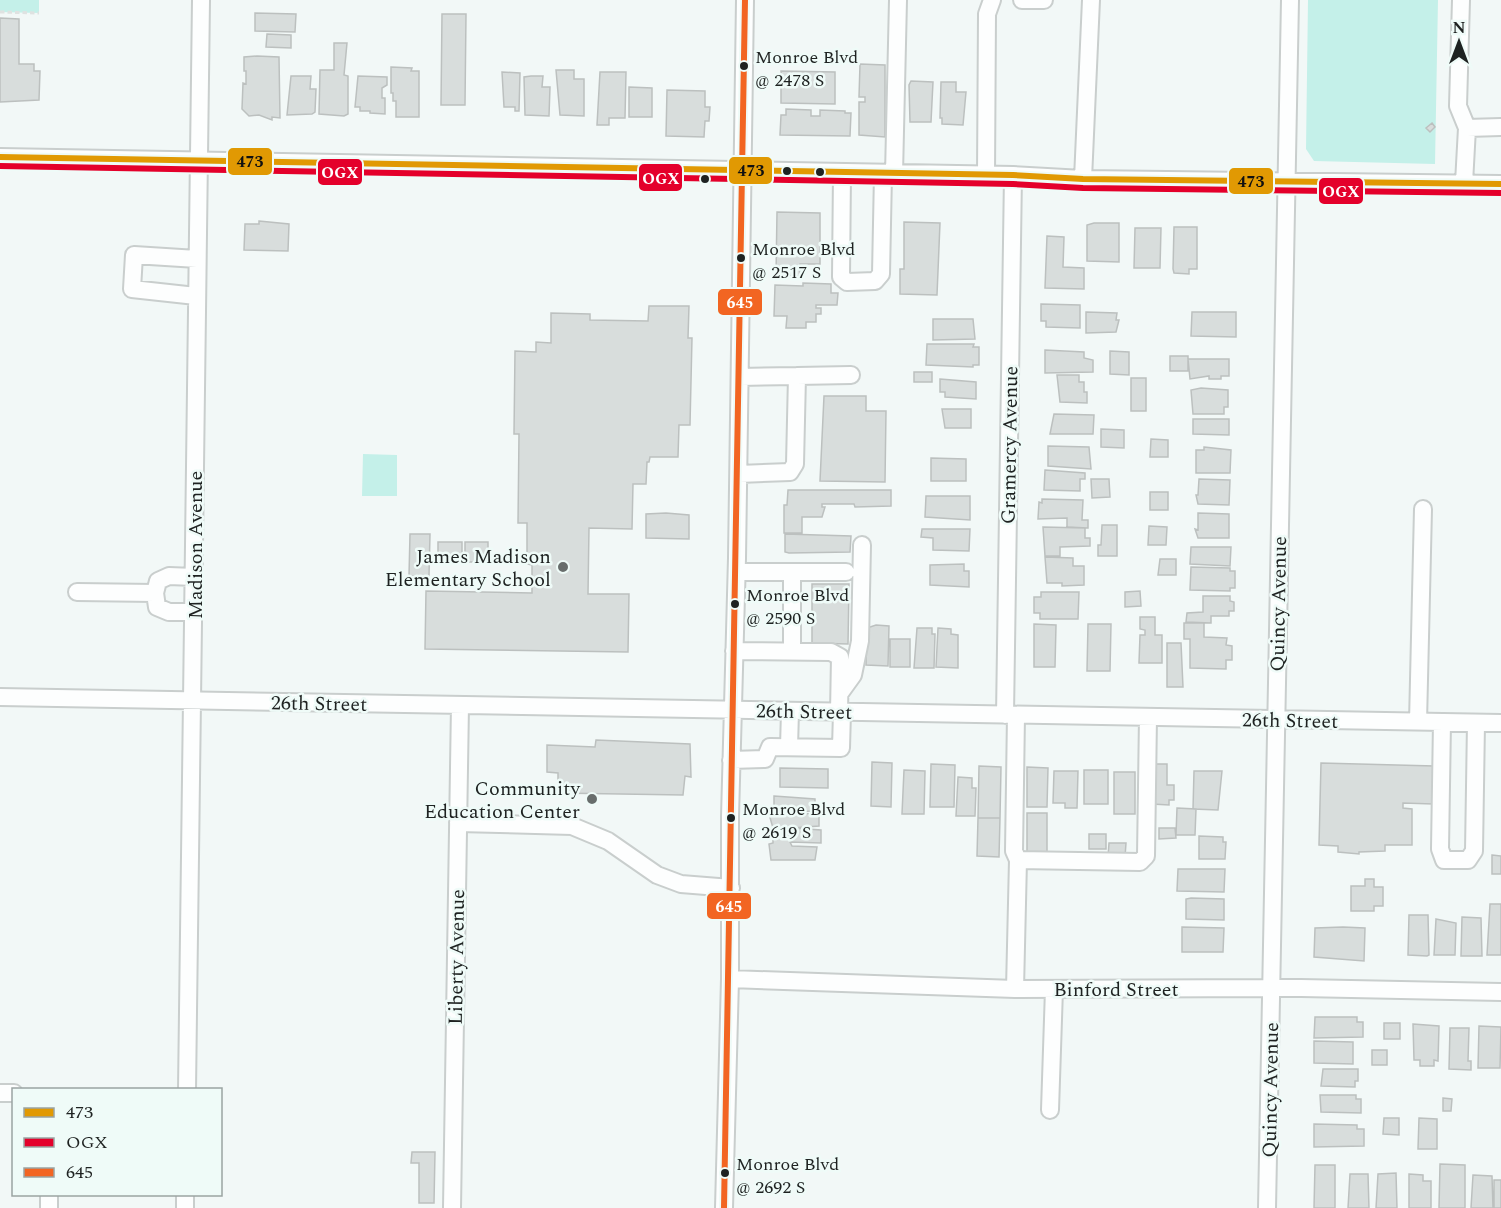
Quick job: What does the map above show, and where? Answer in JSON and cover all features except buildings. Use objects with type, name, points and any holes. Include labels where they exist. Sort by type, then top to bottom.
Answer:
[{"type":"street","name":"Madison Avenue","points":[[187,1088],[194,700],[197,161],[201,0]]},
{"type":"street","points":[[724,1208],[730,979],[732,710],[739,474],[745,0]]},
{"type":"street","points":[[842,173],[841,277],[847,282],[875,281],[881,274],[898,0]]},
{"type":"street","points":[[986,175],[987,14],[992,0]]},
{"type":"street","points":[[1022,0],[1044,0]]},
{"type":"street","points":[[1083,179],[1091,0]]},
{"type":"street","name":"Quincy Avenue","points":[[1268,1208],[1275,719],[1290,0]]},
{"type":"street","points":[[1461,0],[1458,106],[1467,128],[1464,183]]},
{"type":"street","points":[[1467,128],[1501,127]]},
{"type":"street","points":[[0,157],[742,172],[1013,175],[1083,179],[1501,184]]},
{"type":"street","name":"Gramercy Avenue","points":[[1013,175],[1011,715],[1014,851],[1018,860],[1015,989]]},
{"type":"street","points":[[196,296],[132,289],[134,255],[197,259]]},
{"type":"street","points":[[740,377],[851,375]]},
{"type":"street","points":[[739,474],[790,472],[795,464],[797,376]]},
{"type":"street","points":[[1418,722],[1423,509]]},
{"type":"street","points":[[840,693],[853,675],[860,641],[862,545]]},
{"type":"street","points":[[737,572],[846,572]]},
{"type":"street","points":[[792,572],[792,651]]},
{"type":"street","points":[[194,577],[163,577],[158,581],[155,593],[157,607],[163,610],[194,612]]},
{"type":"street","points":[[77,592],[155,593]]},
{"type":"street","points":[[731,760],[765,759],[770,747],[841,748],[840,657],[831,652],[734,651]]},
{"type":"street","name":"26th Street","points":[[0,697],[1501,723]]},
{"type":"street","name":"Liberty Avenue","points":[[452,1208],[460,705]]},
{"type":"street","points":[[789,747],[790,711]]},
{"type":"street","points":[[1018,860],[1140,862],[1146,856],[1148,717]]},
{"type":"street","points":[[1442,722],[1440,849],[1444,860],[1468,860],[1474,851],[1476,723]]},
{"type":"street","points":[[458,823],[572,826],[608,841],[657,875],[681,884],[731,888]]},
{"type":"street","name":"Binford Street","points":[[730,979],[1015,989],[1501,992]]},
{"type":"street","points":[[1050,1110],[1054,989]]},
{"type":"path","points":[[0,12],[39,14]]},
{"type":"green space","points":[[0,0],[39,0],[39,13],[0,12]]},
{"type":"green space","points":[[1308,0],[1438,0],[1435,164],[1314,161],[1306,149]]},
{"type":"green space","points":[[363,454],[397,455],[397,496],[362,496]]},
{"type":"transit line","name":"645","points":[[724,1208],[745,0]]},
{"type":"transit line","name":"473","points":[[0,157],[1013,175],[1083,179],[1501,184]]},
{"type":"transit line","name":"OGX","points":[[0,166],[1013,184],[1083,188],[1501,193]]},
{"type":"place","name":"Monroe Blvd @ 2478 S","points":[[744,66]]},
{"type":"place","name":"Monroe Blvd @ 2517 S","points":[[741,258]]},
{"type":"place","name":"James Madison Elementary School","points":[[563,567]]},
{"type":"place","name":"Monroe Blvd @ 2590 S","points":[[735,604]]},
{"type":"place","name":"Community Education Center","points":[[592,799]]},
{"type":"place","name":"Monroe Blvd @ 2619 S","points":[[731,818]]},
{"type":"place","name":"Monroe Blvd @ 2692 S","points":[[725,1173]]}]
